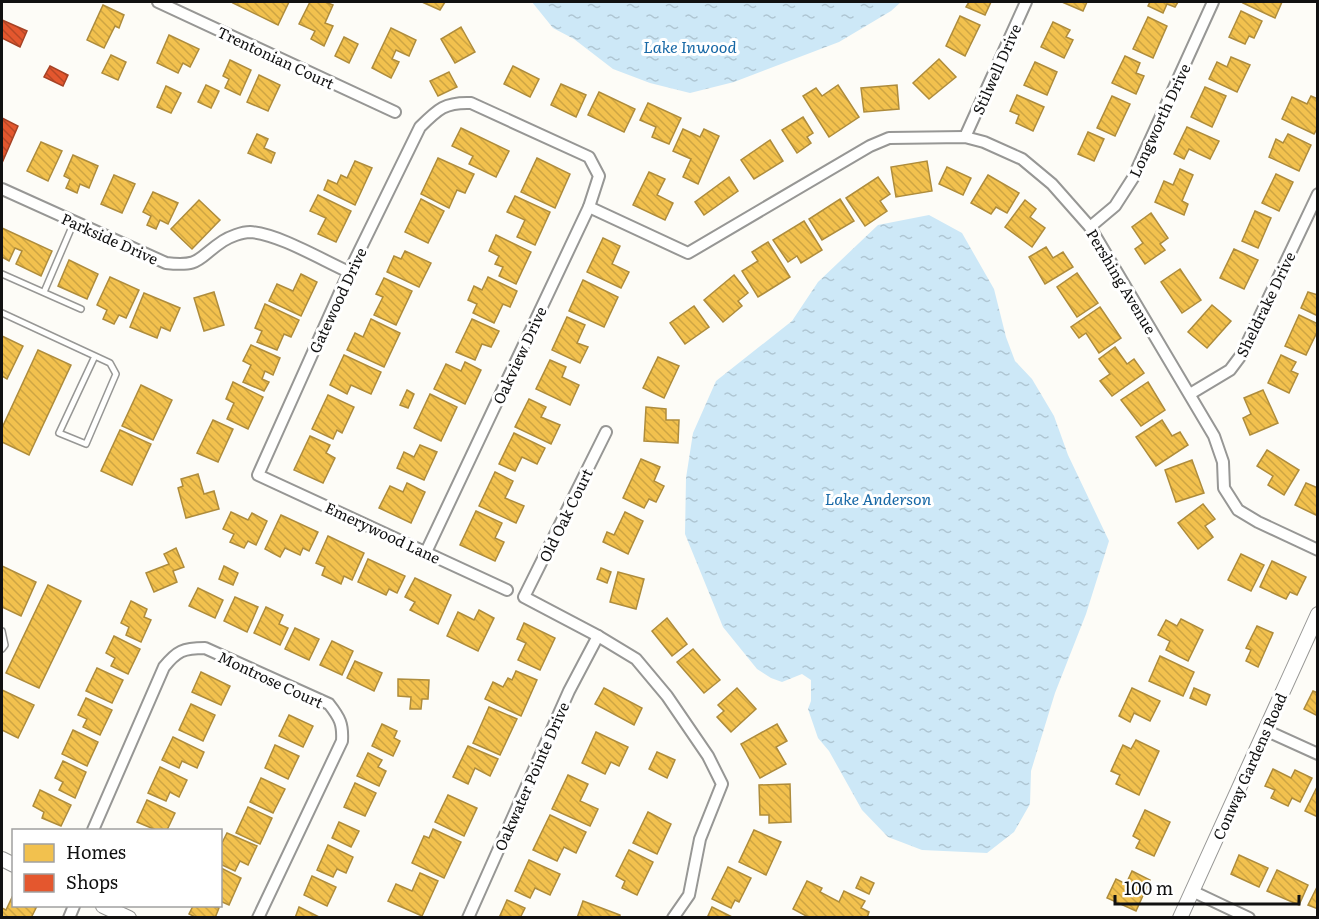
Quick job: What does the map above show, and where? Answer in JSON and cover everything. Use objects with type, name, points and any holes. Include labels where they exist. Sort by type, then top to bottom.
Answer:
[{"type":"street","name":"Trentonian Court","points":[[158,2],[395,112]]},
{"type":"street","name":"Stilwell Drive","points":[[965,137],[1026,2]]},
{"type":"street","name":"Longworth Drive","points":[[1090,227],[1115,206],[1133,177],[1213,2]]},
{"type":"street","name":"Oakview Drive","points":[[420,127],[437,110],[454,102],[471,103],[589,157],[599,176],[589,207],[426,552]]},
{"type":"street","name":"Gatewood Drive","points":[[258,475],[349,272],[420,127]]},
{"type":"street","name":"Pershing Avenue","points":[[589,207],[688,253],[860,152],[889,138],[965,137],[984,142],[1022,159],[1052,184],[1090,227],[1214,436],[1223,462],[1224,488],[1238,510],[1317,550]]},
{"type":"street","name":"Parkside Drive","points":[[2,189],[165,263],[184,265],[201,260],[224,240],[247,231],[269,235],[349,272]]},
{"type":"street","name":"Sheldrake Drive","points":[[1190,394],[1230,370],[1242,354],[1317,194]]},
{"type":"street","name":"Old Oak Court","points":[[598,636],[524,597],[606,432]]},
{"type":"street","name":"Emerywood Lane","points":[[258,475],[507,590]]},
{"type":"street","name":"Conway Gardens Road","points":[[1180,918],[1265,730],[1312,640],[1317,614]]},
{"type":"street","name":"Oakwater Pointe Drive","points":[[468,918],[569,691],[598,636]]},
{"type":"street","points":[[598,636],[636,659],[667,696],[708,756],[722,784],[700,840],[689,895],[674,918]]},
{"type":"street","name":"Montrose Court","points":[[94,829],[164,667],[175,653],[189,648],[204,648],[329,704],[339,716],[342,741],[258,918]]},
{"type":"street","points":[[1265,730],[1317,754]]},
{"type":"street","points":[[1192,891],[1249,918]]},
{"type":"street","points":[[105,907],[129,918]]},
{"type":"lane","points":[[44,292],[74,222]]},
{"type":"lane","points":[[2,274],[81,309]]},
{"type":"lane","points":[[2,313],[95,356],[110,363],[116,374],[86,444],[59,433],[95,356]]},
{"type":"lane","points":[[2,631],[5,645],[2,649]]},
{"type":"water","name":"Lake Inwood","points":[[532,2],[901,2],[891,11],[839,42],[734,82],[690,93],[650,83],[613,69],[574,39],[553,28]]},
{"type":"water","name":"Lake Anderson","points":[[929,215],[962,233],[994,289],[1006,337],[1015,361],[1032,379],[1054,416],[1068,455],[1109,541],[1086,614],[1055,693],[1031,771],[1030,804],[1014,832],[987,853],[922,850],[888,837],[862,810],[829,751],[818,738],[808,709],[811,701],[811,680],[802,674],[782,682],[757,669],[723,627],[685,534],[686,478],[693,433],[716,381],[792,321],[818,282],[878,225]]},
{"type":"building: Homes","points":[[234,2],[289,2],[278,25]]},
{"type":"building: Homes","points":[[310,2],[325,2],[333,5],[325,23],[333,26],[324,46],[311,39],[315,31],[299,24]]},
{"type":"building: Homes","points":[[422,2],[445,2],[440,10]]},
{"type":"building: Homes","points":[[969,2],[991,2],[985,15],[966,7]]},
{"type":"building: Homes","points":[[1062,2],[1087,2],[1083,11]]},
{"type":"building: Homes","points":[[1150,2],[1178,2],[1175,7],[1167,4],[1163,13],[1148,6]]},
{"type":"building: Homes","points":[[1244,2],[1282,2],[1275,18]]},
{"type":"building: Homes","points":[[103,5],[124,15],[119,28],[115,26],[104,48],[87,40]]},
{"type":"building: Homes","points":[[1241,11],[1262,21],[1254,38],[1249,36],[1245,44],[1229,37]]},
{"type":"building: Homes","points":[[960,16],[980,25],[965,56],[946,46]]},
{"type":"building: Homes","points":[[1148,17],[1167,26],[1153,58],[1133,49]]},
{"type":"building: Homes","points":[[1053,22],[1070,30],[1066,37],[1073,40],[1064,58],[1041,47]]},
{"type":"building: Homes","points":[[461,27],[475,52],[455,63],[441,39]]},
{"type":"building: Homes","points":[[391,28],[416,40],[409,56],[396,50],[392,59],[399,62],[391,78],[372,68]]},
{"type":"building: Homes","points":[[169,35],[199,49],[190,67],[183,63],[178,73],[157,63]]},
{"type":"building: Homes","points":[[344,37],[358,44],[349,63],[335,56]]},
{"type":"building: Homes","points":[[111,55],[126,62],[118,80],[102,73]]},
{"type":"building: Homes","points":[[1125,56],[1140,63],[1136,73],[1144,76],[1136,94],[1112,83]]},
{"type":"building: Homes","points":[[1231,57],[1250,65],[1237,92],[1209,79],[1217,62],[1227,67]]},
{"type":"building: Homes","points":[[939,59],[956,77],[929,99],[913,83]]},
{"type":"building: Homes","points":[[230,60],[251,70],[240,95],[225,88],[229,79],[223,76]]},
{"type":"building: Homes","points":[[1035,62],[1057,72],[1047,95],[1024,85]]},
{"type":"building: Homes","points":[[513,66],[539,79],[530,97],[504,84]]},
{"type":"building: Homes","points":[[449,72],[457,87],[438,96],[430,81]]},
{"type":"building: Homes","points":[[259,75],[280,85],[268,111],[247,102]]},
{"type":"building: Homes","points":[[561,84],[586,95],[576,117],[551,105]]},
{"type":"building: Homes","points":[[206,85],[219,91],[211,108],[198,102]]},
{"type":"building: Homes","points":[[838,85],[859,117],[829,137],[803,96],[816,88],[822,96]]},
{"type":"building: Homes","points":[[897,85],[899,109],[864,112],[861,88]]},
{"type":"building: Homes","points":[[166,86],[181,93],[171,113],[157,107]]},
{"type":"building: Homes","points":[[1205,87],[1226,96],[1212,127],[1191,117]]},
{"type":"building: Homes","points":[[599,92],[635,109],[624,132],[588,115]]},
{"type":"building: Homes","points":[[1017,95],[1044,107],[1033,131],[1016,123],[1019,115],[1010,111]]},
{"type":"building: Homes","points":[[1112,96],[1130,104],[1115,136],[1097,128]]},
{"type":"building: Homes","points":[[1311,96],[1318,99],[1318,127],[1314,134],[1282,119],[1292,97],[1307,104]]},
{"type":"building: Homes","points":[[648,103],[681,118],[669,144],[652,137],[656,127],[640,120]]},
{"type":"building: Homes","points":[[803,117],[813,133],[807,137],[811,143],[797,153],[782,130]]},
{"type":"building: Homes","points":[[1187,127],[1219,141],[1210,159],[1189,149],[1184,159],[1174,154]]},
{"type":"building: Homes","points":[[461,128],[509,151],[496,177],[469,164],[473,156],[452,146]]},
{"type":"building: Homes","points":[[683,129],[700,137],[704,129],[719,136],[698,184],[683,177],[691,159],[673,151]]},
{"type":"building: Homes","points":[[1088,132],[1104,139],[1094,161],[1078,154]]},
{"type":"building: Homes","points":[[257,134],[268,139],[264,148],[275,153],[271,163],[248,153]]},
{"type":"building: Homes","points":[[1288,134],[1311,145],[1299,171],[1269,157],[1276,139],[1283,143]]},
{"type":"building: Homes","points":[[770,140],[783,161],[754,179],[741,160]]},
{"type":"building: Homes","points":[[41,142],[62,151],[48,181],[27,171]]},
{"type":"building: Homes","points":[[73,155],[98,166],[89,188],[80,184],[77,193],[66,188],[70,179],[64,176]]},
{"type":"building: Homes","points":[[438,158],[474,174],[465,193],[457,190],[449,208],[421,194]]},
{"type":"building: Homes","points":[[537,158],[570,174],[555,208],[521,192]]},
{"type":"building: Homes","points":[[355,161],[372,168],[355,205],[324,190],[328,180],[337,184],[341,175],[347,178]]},
{"type":"building: Homes","points":[[927,161],[932,191],[896,197],[891,167]]},
{"type":"building: Homes","points":[[947,167],[971,178],[963,195],[939,184]]},
{"type":"building: Homes","points":[[1180,169],[1193,175],[1182,201],[1188,204],[1184,215],[1155,202],[1164,181],[1173,185]]},
{"type":"building: Homes","points":[[649,172],[665,179],[657,195],[673,203],[665,220],[633,205]]},
{"type":"building: Homes","points":[[1276,174],[1293,182],[1279,211],[1262,203]]},
{"type":"building: Homes","points":[[114,175],[135,184],[122,213],[101,204]]},
{"type":"building: Homes","points":[[988,175],[1019,193],[1007,213],[996,207],[991,214],[971,203]]},
{"type":"building: Homes","points":[[729,177],[738,191],[704,215],[695,202]]},
{"type":"building: Homes","points":[[878,177],[890,194],[880,201],[887,211],[865,226],[846,198]]},
{"type":"building: Homes","points":[[153,192],[178,203],[168,224],[160,220],[156,229],[147,225],[151,216],[143,212]]},
{"type":"building: Homes","points":[[318,195],[351,211],[336,242],[318,234],[326,218],[310,211]]},
{"type":"building: Homes","points":[[515,196],[550,212],[535,245],[517,237],[525,220],[507,212]]},
{"type":"building: Homes","points":[[421,199],[444,211],[428,243],[405,232]]},
{"type":"building: Homes","points":[[840,199],[854,221],[822,240],[809,219]]},
{"type":"building: Homes","points":[[199,200],[220,220],[192,249],[171,229]]},
{"type":"building: Homes","points":[[1025,200],[1036,209],[1030,217],[1045,228],[1032,247],[1005,227]]},
{"type":"building: Homes","points":[[1255,211],[1271,218],[1258,248],[1242,241]]},
{"type":"building: Homes","points":[[1151,213],[1168,238],[1160,244],[1165,250],[1145,264],[1135,249],[1143,243],[1132,227]]},
{"type":"building: Homes","points":[[804,221],[822,250],[801,263],[797,256],[788,262],[773,240]]},
{"type":"building: Homes","points":[[2,228],[52,251],[41,276],[16,264],[22,251],[15,248],[9,261],[2,257]]},
{"type":"building: Homes","points":[[496,235],[531,252],[516,284],[499,276],[503,267],[495,264],[499,256],[489,251]]},
{"type":"building: Homes","points":[[603,238],[620,246],[612,264],[629,272],[621,288],[587,272]]},
{"type":"building: Homes","points":[[768,242],[790,277],[758,297],[742,271],[758,261],[752,252]]},
{"type":"building: Homes","points":[[1046,247],[1053,258],[1063,252],[1073,267],[1045,284],[1029,257]]},
{"type":"building: Homes","points":[[1234,249],[1258,260],[1244,289],[1220,278]]},
{"type":"building: Homes","points":[[405,251],[431,263],[419,287],[387,272],[394,256],[401,259]]},
{"type":"building: Homes","points":[[69,260],[98,274],[87,299],[58,286]]},
{"type":"building: Homes","points":[[1180,269],[1201,300],[1182,313],[1161,282]]},
{"type":"building: Homes","points":[[1077,273],[1098,303],[1077,317],[1057,287]]},
{"type":"building: Homes","points":[[301,274],[317,282],[301,316],[269,301],[277,284],[293,291]]},
{"type":"building: Homes","points":[[734,275],[748,293],[738,301],[742,306],[723,322],[704,300]]},
{"type":"building: Homes","points":[[110,277],[139,290],[126,318],[119,315],[114,324],[103,319],[107,310],[97,305]]},
{"type":"building: Homes","points":[[488,277],[517,291],[510,307],[503,304],[494,323],[473,313],[477,304],[468,300],[474,286],[482,290]]},
{"type":"building: Homes","points":[[384,278],[412,291],[396,325],[374,315],[383,297],[376,294]]},
{"type":"building: Homes","points":[[583,280],[618,297],[604,327],[569,311]]},
{"type":"building: Homes","points":[[214,292],[224,325],[204,331],[194,298]]},
{"type":"building: Homes","points":[[1308,292],[1318,295],[1318,316],[1301,308]]},
{"type":"building: Homes","points":[[144,293],[180,308],[170,331],[161,327],[157,338],[130,327]]},
{"type":"building: Homes","points":[[265,304],[299,320],[291,337],[284,334],[277,350],[257,342],[262,331],[255,328]]},
{"type":"building: Homes","points":[[1212,305],[1231,321],[1207,348],[1188,332]]},
{"type":"building: Homes","points":[[694,306],[709,327],[685,344],[670,323]]},
{"type":"building: Homes","points":[[1100,307],[1121,338],[1099,353],[1086,333],[1079,338],[1071,327]]},
{"type":"building: Homes","points":[[1299,315],[1318,324],[1318,330],[1306,355],[1285,346]]},
{"type":"building: Homes","points":[[567,317],[585,325],[577,343],[588,347],[580,363],[552,350]]},
{"type":"building: Homes","points":[[371,319],[400,333],[384,367],[347,350],[355,333],[363,337]]},
{"type":"building: Homes","points":[[472,319],[499,331],[491,347],[482,344],[475,360],[456,352]]},
{"type":"building: Homes","points":[[2,336],[23,346],[7,379],[2,376]]},
{"type":"building: Homes","points":[[251,345],[280,358],[273,375],[265,371],[262,379],[269,382],[264,391],[243,382],[251,365],[243,361]]},
{"type":"building: Homes","points":[[1115,347],[1127,364],[1134,359],[1144,373],[1112,396],[1100,381],[1110,374],[1099,359]]},
{"type":"building: Homes","points":[[38,350],[71,365],[29,455],[2,442],[2,428]]},
{"type":"building: Homes","points":[[344,355],[381,372],[371,394],[351,385],[347,394],[330,385]]},
{"type":"building: Homes","points":[[1281,355],[1296,362],[1291,371],[1298,374],[1289,393],[1268,383]]},
{"type":"building: Homes","points":[[658,357],[679,366],[664,398],[643,388]]},
{"type":"building: Homes","points":[[550,360],[566,367],[562,377],[579,385],[570,405],[536,389]]},
{"type":"building: Homes","points":[[465,362],[481,370],[465,404],[434,389],[446,364],[461,371]]},
{"type":"building: Homes","points":[[233,382],[263,397],[248,429],[227,419],[234,403],[226,399]]},
{"type":"building: Homes","points":[[1148,382],[1165,410],[1141,426],[1121,400]]},
{"type":"building: Homes","points":[[141,385],[172,400],[153,440],[122,426]]},
{"type":"building: Homes","points":[[407,390],[414,394],[408,408],[400,405]]},
{"type":"building: Homes","points":[[1263,390],[1278,423],[1250,435],[1243,418],[1251,414],[1244,398]]},
{"type":"building: Homes","points":[[430,394],[457,407],[441,441],[414,428]]},
{"type":"building: Homes","points":[[328,395],[354,407],[342,433],[337,430],[333,439],[312,429]]},
{"type":"building: Homes","points":[[529,399],[546,407],[541,417],[560,425],[551,444],[515,427]]},
{"type":"building: Homes","points":[[646,407],[666,409],[666,420],[679,420],[678,443],[644,441]]},
{"type":"building: Homes","points":[[213,420],[233,429],[218,462],[197,453]]},
{"type":"building: Homes","points":[[1162,420],[1172,436],[1180,432],[1188,445],[1156,466],[1136,437]]},
{"type":"building: Homes","points":[[120,430],[151,444],[132,485],[101,471]]},
{"type":"building: Homes","points":[[514,433],[545,448],[537,464],[522,457],[515,471],[499,464]]},
{"type":"building: Homes","points":[[310,436],[330,445],[326,453],[335,458],[323,483],[294,470]]},
{"type":"building: Homes","points":[[420,445],[437,452],[424,480],[397,468],[404,452],[414,457]]},
{"type":"building: Homes","points":[[1267,450],[1299,470],[1284,495],[1268,485],[1273,476],[1257,466]]},
{"type":"building: Homes","points":[[641,459],[660,467],[654,481],[664,486],[656,502],[649,499],[644,508],[623,498]]},
{"type":"building: Homes","points":[[1192,460],[1204,493],[1176,502],[1165,470]]},
{"type":"building: Homes","points":[[495,472],[513,481],[505,498],[524,506],[516,523],[479,506]]},
{"type":"building: Homes","points":[[198,474],[204,494],[214,491],[219,509],[186,518],[178,488],[183,486],[181,479]]},
{"type":"building: Homes","points":[[407,483],[425,492],[411,523],[379,508],[390,486],[403,492]]},
{"type":"building: Homes","points":[[1306,483],[1318,488],[1318,516],[1295,505]]},
{"type":"building: Homes","points":[[1203,504],[1215,519],[1205,526],[1213,537],[1198,549],[1178,523]]},
{"type":"building: Homes","points":[[476,511],[502,523],[495,538],[504,542],[495,561],[460,545]]},
{"type":"building: Homes","points":[[231,512],[248,520],[252,513],[267,521],[256,545],[248,541],[244,548],[230,542],[234,534],[223,529]]},
{"type":"building: Homes","points":[[625,512],[643,521],[628,554],[603,542],[607,532],[614,535]]},
{"type":"building: Homes","points":[[281,515],[318,532],[309,551],[303,548],[300,555],[285,548],[280,557],[265,549]]},
{"type":"building: Homes","points":[[328,536],[364,553],[352,580],[344,576],[341,584],[322,575],[325,567],[316,563]]},
{"type":"building: Homes","points":[[176,548],[184,567],[173,571],[177,582],[154,592],[146,573],[169,564],[164,554]]},
{"type":"building: Homes","points":[[1241,554],[1264,565],[1251,591],[1228,580]]},
{"type":"building: Homes","points":[[368,559],[405,576],[397,593],[389,589],[386,595],[358,582]]},
{"type":"building: Homes","points":[[1272,561],[1306,577],[1297,595],[1290,592],[1286,599],[1260,587]]},
{"type":"building: Homes","points":[[2,566],[36,582],[21,616],[2,607]]},
{"type":"building: Homes","points":[[224,566],[238,573],[233,585],[219,579]]},
{"type":"building: Homes","points":[[601,568],[611,572],[607,583],[597,579]]},
{"type":"building: Homes","points":[[618,572],[644,579],[636,609],[610,602]]},
{"type":"building: Homes","points":[[415,578],[451,595],[438,624],[410,610],[415,602],[405,597]]},
{"type":"building: Homes","points":[[48,585],[81,601],[39,688],[6,673]]},
{"type":"building: Homes","points":[[198,588],[223,600],[215,618],[189,606]]},
{"type":"building: Homes","points":[[235,597],[258,607],[247,632],[224,621]]},
{"type":"building: Homes","points":[[131,601],[147,609],[144,617],[151,620],[141,642],[126,635],[129,627],[121,623]]},
{"type":"building: Homes","points":[[266,607],[283,615],[279,624],[288,628],[280,645],[254,633]]},
{"type":"building: Homes","points":[[479,610],[494,618],[478,651],[447,636],[458,612],[474,620]]},
{"type":"building: Homes","points":[[667,618],[687,644],[672,656],[652,631]]},
{"type":"building: Homes","points":[[1181,619],[1203,630],[1188,661],[1166,650],[1170,641],[1158,635],[1166,620],[1177,626]]},
{"type":"building: Homes","points":[[524,623],[555,638],[540,670],[518,660],[526,643],[517,639]]},
{"type":"building: Homes","points":[[1257,626],[1273,633],[1258,667],[1246,661],[1251,650],[1246,648]]},
{"type":"building: Homes","points":[[295,628],[319,639],[309,660],[285,649]]},
{"type":"building: Homes","points":[[114,636],[140,649],[128,674],[111,666],[115,658],[106,653]]},
{"type":"building: Homes","points":[[332,641],[353,651],[342,675],[320,665]]},
{"type":"building: Homes","points":[[693,649],[720,680],[704,693],[677,662]]},
{"type":"building: Homes","points":[[1160,656],[1194,672],[1183,696],[1149,681]]},
{"type":"building: Homes","points":[[355,661],[382,673],[374,691],[347,678]]},
{"type":"building: Homes","points":[[97,668],[123,680],[112,703],[86,691]]},
{"type":"building: Homes","points":[[516,671],[537,680],[521,716],[485,699],[493,682],[503,687],[508,678],[512,680]]},
{"type":"building: Homes","points":[[201,672],[230,686],[221,705],[192,692]]},
{"type":"building: Homes","points":[[398,679],[429,680],[428,699],[422,699],[421,709],[410,709],[411,697],[398,696]]},
{"type":"building: Homes","points":[[604,688],[642,708],[634,725],[595,704]]},
{"type":"building: Homes","points":[[737,688],[756,709],[731,732],[717,717],[724,711],[718,705]]},
{"type":"building: Homes","points":[[1132,688],[1160,701],[1150,721],[1134,713],[1130,722],[1119,716]]},
{"type":"building: Homes","points":[[1194,688],[1210,695],[1206,705],[1190,698]]},
{"type":"building: Homes","points":[[2,690],[34,705],[18,738],[2,730]]},
{"type":"building: Homes","points":[[1313,691],[1318,693],[1318,716],[1304,709]]},
{"type":"building: Homes","points":[[86,698],[112,710],[100,735],[83,727],[87,719],[78,715]]},
{"type":"building: Homes","points":[[191,704],[215,715],[203,741],[179,730]]},
{"type":"building: Homes","points":[[489,707],[517,719],[500,755],[473,743]]},
{"type":"building: Homes","points":[[289,715],[313,726],[303,747],[279,736]]},
{"type":"building: Homes","points":[[382,724],[397,731],[394,738],[400,741],[393,756],[372,746]]},
{"type":"building: Homes","points":[[777,724],[787,741],[776,747],[786,764],[760,778],[741,744]]},
{"type":"building: Homes","points":[[73,730],[98,742],[87,766],[62,754]]},
{"type":"building: Homes","points":[[596,732],[628,747],[619,766],[611,762],[605,774],[582,763]]},
{"type":"building: Homes","points":[[173,737],[204,752],[197,768],[182,761],[179,768],[162,760]]},
{"type":"building: Homes","points":[[1136,740],[1159,751],[1139,795],[1116,784],[1120,775],[1111,771],[1123,745],[1131,749]]},
{"type":"building: Homes","points":[[275,745],[299,756],[288,779],[265,768]]},
{"type":"building: Homes","points":[[468,746],[498,759],[490,776],[475,768],[468,784],[453,777]]},
{"type":"building: Homes","points":[[657,752],[675,760],[667,778],[649,769]]},
{"type":"building: Homes","points":[[368,753],[382,760],[378,767],[386,771],[379,786],[357,776]]},
{"type":"building: Homes","points":[[63,761],[86,772],[75,798],[59,790],[63,782],[55,778]]},
{"type":"building: Homes","points":[[160,767],[187,780],[179,797],[170,792],[166,801],[148,793]]},
{"type":"building: Homes","points":[[1273,769],[1291,778],[1295,770],[1312,778],[1300,802],[1292,798],[1288,806],[1271,798],[1275,790],[1265,786]]},
{"type":"building: Homes","points":[[568,775],[588,784],[580,801],[598,809],[590,826],[552,809]]},
{"type":"building: Homes","points":[[261,778],[285,789],[273,813],[250,802]]},
{"type":"building: Homes","points":[[355,783],[376,793],[365,816],[344,807]]},
{"type":"building: Homes","points":[[790,784],[791,822],[769,823],[769,815],[760,815],[759,785]]},
{"type":"building: Homes","points":[[1318,785],[1318,817],[1305,811]]},
{"type":"building: Homes","points":[[40,790],[71,805],[61,826],[42,818],[44,812],[33,806]]},
{"type":"building: Homes","points":[[448,795],[477,808],[464,836],[435,822]]},
{"type":"building: Homes","points":[[147,800],[175,813],[167,829],[154,829],[137,822]]},
{"type":"building: Homes","points":[[248,807],[272,818],[260,844],[236,833]]},
{"type":"building: Homes","points":[[1145,810],[1170,822],[1154,856],[1136,848],[1140,840],[1133,836]]},
{"type":"building: Homes","points":[[648,812],[671,824],[657,854],[633,843]]},
{"type":"building: Homes","points":[[550,815],[586,832],[576,853],[564,847],[557,861],[533,850]]},
{"type":"building: Homes","points":[[339,822],[359,831],[351,847],[332,838]]},
{"type":"building: Homes","points":[[433,829],[461,842],[444,878],[412,863],[424,836],[429,838]]},
{"type":"building: Homes","points":[[754,830],[781,842],[766,875],[739,862]]},
{"type":"building: Homes","points":[[227,833],[257,846],[248,865],[240,861],[235,871],[222,865],[222,843]]},
{"type":"building: Homes","points":[[328,845],[353,857],[346,873],[337,869],[333,877],[317,870]]},
{"type":"building: Homes","points":[[629,850],[653,862],[637,895],[622,888],[625,881],[616,876]]},
{"type":"building: Homes","points":[[1239,855],[1268,868],[1259,887],[1231,874]]},
{"type":"building: Homes","points":[[529,860],[560,874],[550,895],[535,888],[530,898],[515,891]]},
{"type":"building: Homes","points":[[728,867],[751,878],[739,902],[735,900],[731,908],[712,899]]},
{"type":"building: Homes","points":[[222,868],[241,878],[229,905],[222,902]]},
{"type":"building: Homes","points":[[1277,870],[1308,885],[1299,905],[1267,891]]},
{"type":"building: Homes","points":[[1132,871],[1150,880],[1136,911],[1107,898],[1116,879],[1126,884]]},
{"type":"building: Homes","points":[[420,873],[438,881],[422,916],[388,901],[396,884],[412,891]]},
{"type":"building: Homes","points":[[312,876],[336,887],[327,906],[304,895]]},
{"type":"building: Homes","points":[[861,877],[874,883],[869,894],[856,888]]},
{"type":"building: Homes","points":[[807,881],[822,888],[820,892],[839,902],[844,891],[865,901],[861,908],[869,912],[867,918],[810,918],[793,909]]},
{"type":"building: Homes","points":[[1318,885],[1318,909],[1308,905]]},
{"type":"building: Homes","points":[[12,897],[12,907],[36,907],[31,918],[2,918],[2,908],[6,910]]},
{"type":"building: Homes","points":[[507,900],[525,908],[520,918],[499,918]]},
{"type":"building: Homes","points":[[583,901],[620,915],[620,918],[577,918]]},
{"type":"building: Homes","points":[[192,907],[219,908],[215,918],[197,918],[189,914]]},
{"type":"building: Homes","points":[[299,907],[321,918],[295,918]]},
{"type":"building: Homes","points":[[712,907],[734,918],[707,918]]},
{"type":"building: Shops","points":[[2,20],[27,31],[20,47],[2,38]]},
{"type":"building: Shops","points":[[50,66],[68,75],[63,86],[44,77]]},
{"type":"building: Shops","points":[[2,118],[18,126],[2,163]]}]
